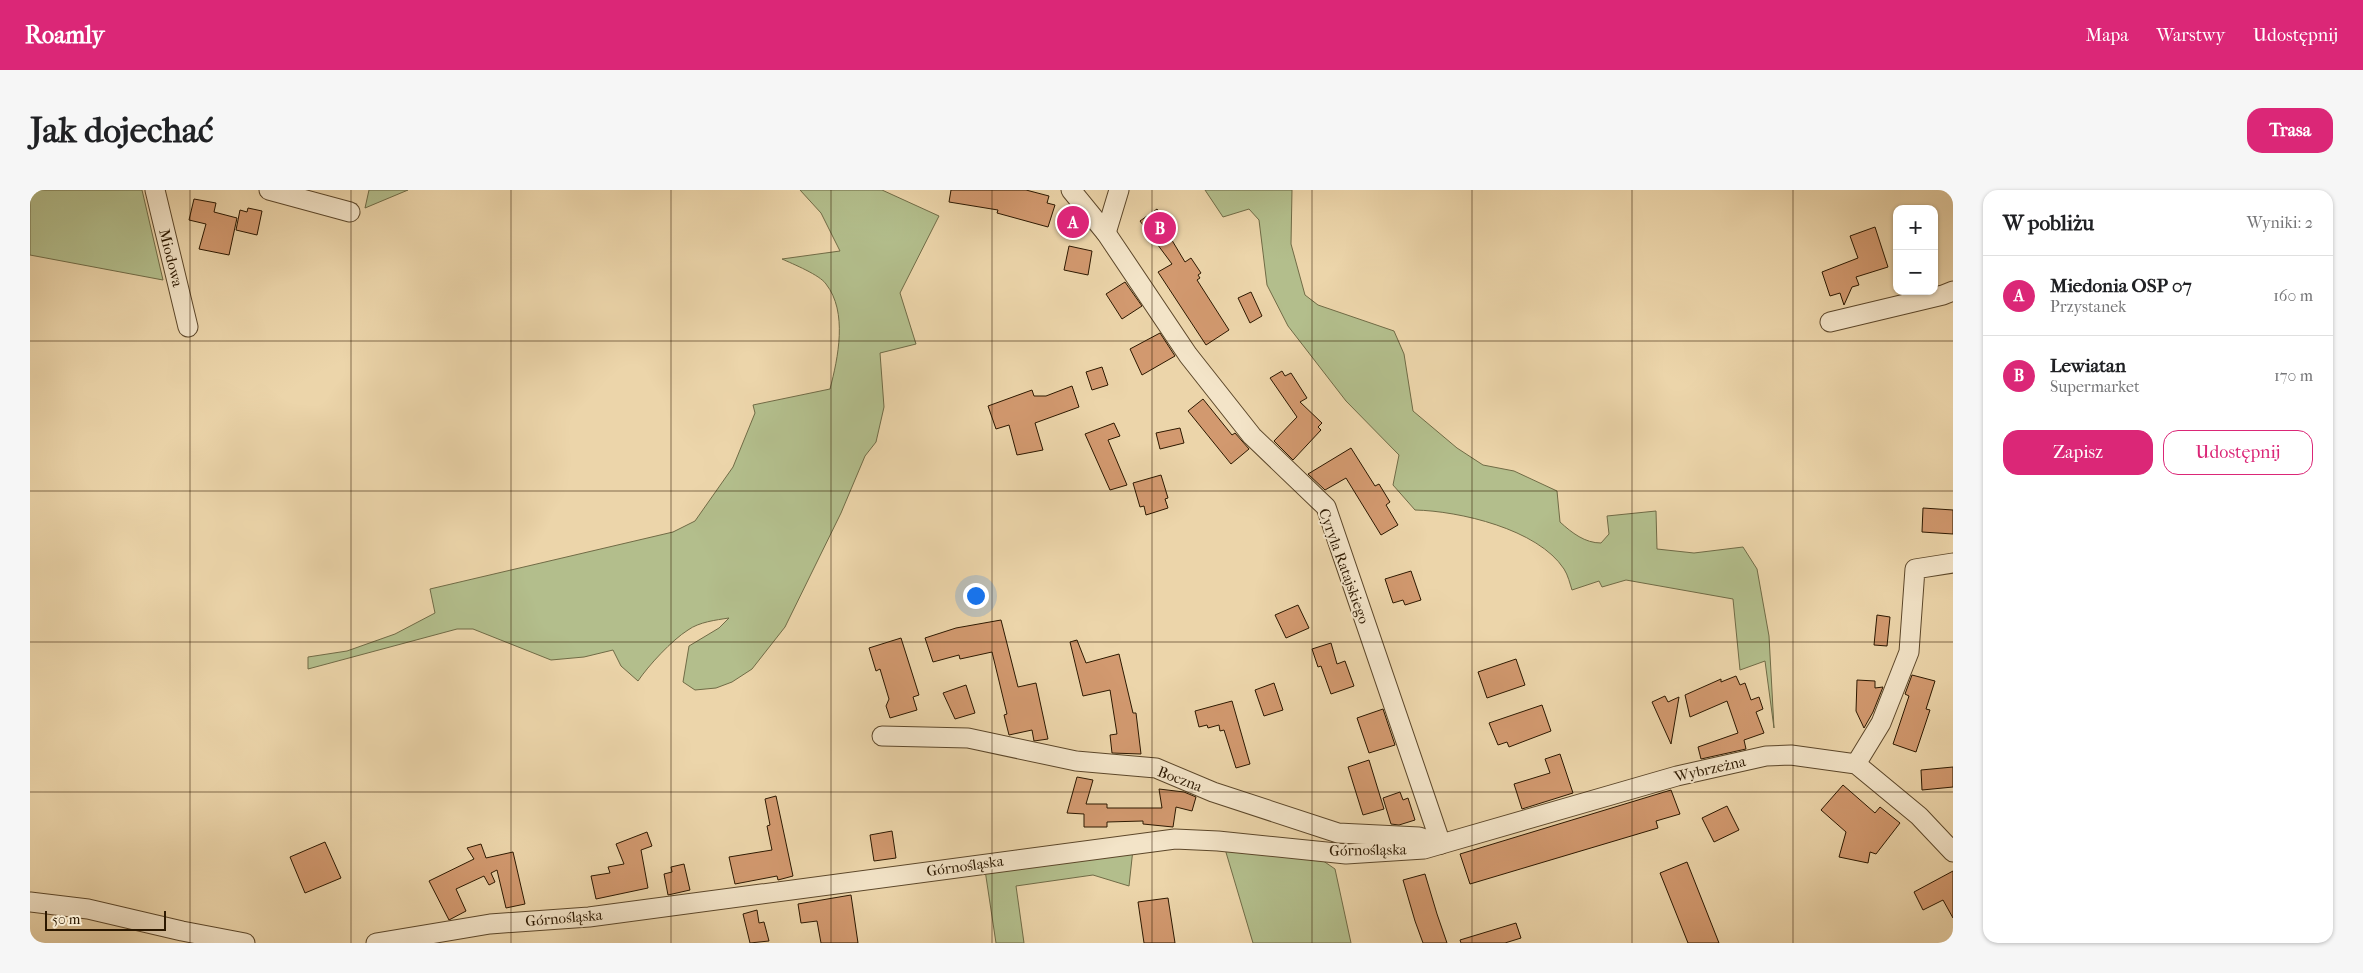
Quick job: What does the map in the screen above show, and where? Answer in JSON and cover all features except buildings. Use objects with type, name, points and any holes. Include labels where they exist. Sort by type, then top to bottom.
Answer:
[{"type":"street","name":"Miodowa","points":[[155,190],[188,327]]},
{"type":"street","points":[[269,190],[350,212]]},
{"type":"street","name":"Cyryla Ratajskiego","points":[[1071,190],[1106,233],[1188,355],[1252,436],[1326,507],[1441,844]]},
{"type":"street","points":[[1106,233],[1118,190]]},
{"type":"street","points":[[1830,322],[1953,291]]},
{"type":"street","points":[[1953,563],[1915,569],[1909,652],[1881,723],[1856,764],[1918,816],[1953,852]]},
{"type":"street","name":"Boczna","points":[[882,736],[968,738],[1076,761],[1156,768],[1213,792],[1338,833],[1419,837],[1441,844]]},
{"type":"street","name":"Wybrzeżna","points":[[1441,844],[1677,776],[1766,756],[1791,755],[1856,764]]},
{"type":"street","name":"Górnośląska","points":[[376,943],[490,924],[589,917],[1175,839],[1218,841],[1346,854],[1424,849],[1441,844]]},
{"type":"street","points":[[30,902],[88,909],[245,943]]},
{"type":"green space","points":[[30,190],[142,190],[163,280],[30,255]]},
{"type":"green space","points":[[369,190],[408,190],[365,208]]},
{"type":"green space","points":[[800,190],[882,190],[939,216],[900,293],[916,344],[880,353],[884,407],[876,442],[865,456],[841,513],[785,627],[752,669],[732,682],[716,688],[695,690],[683,682],[689,646],[719,628],[729,618],[702,623],[692,627],[661,654],[638,681],[621,666],[613,650],[584,657],[551,660],[473,629],[457,629],[308,669],[308,657],[347,651],[395,634],[435,613],[430,589],[673,532],[695,521],[733,467],[755,413],[753,405],[830,389],[836,363],[839,335],[839,321],[833,295],[826,284],[818,277],[782,259],[840,251],[821,213]]},
{"type":"green space","points":[[1205,190],[1292,190],[1291,244],[1305,295],[1318,305],[1394,331],[1404,354],[1413,411],[1457,448],[1483,465],[1514,471],[1557,491],[1560,522],[1574,533],[1584,539],[1601,543],[1609,534],[1607,516],[1656,511],[1657,549],[1694,553],[1743,547],[1757,569],[1769,636],[1774,728],[1765,661],[1740,670],[1733,599],[1626,580],[1602,587],[1599,581],[1572,590],[1564,569],[1552,555],[1536,543],[1517,533],[1496,525],[1453,514],[1415,510],[1393,485],[1399,455],[1346,401],[1288,326],[1267,285],[1259,220],[1249,209],[1223,217]]},
{"type":"green space","points":[[1133,849],[1129,886],[1093,875],[1016,886],[1024,943],[996,943],[985,870]]},
{"type":"green space","points":[[1225,849],[1319,858],[1335,869],[1351,943],[1253,943]]},
{"type":"place","name":"Miedonia OSP 07","points":[[1073,222]]},
{"type":"place","name":"Lewiatan","points":[[1160,228]]}]
